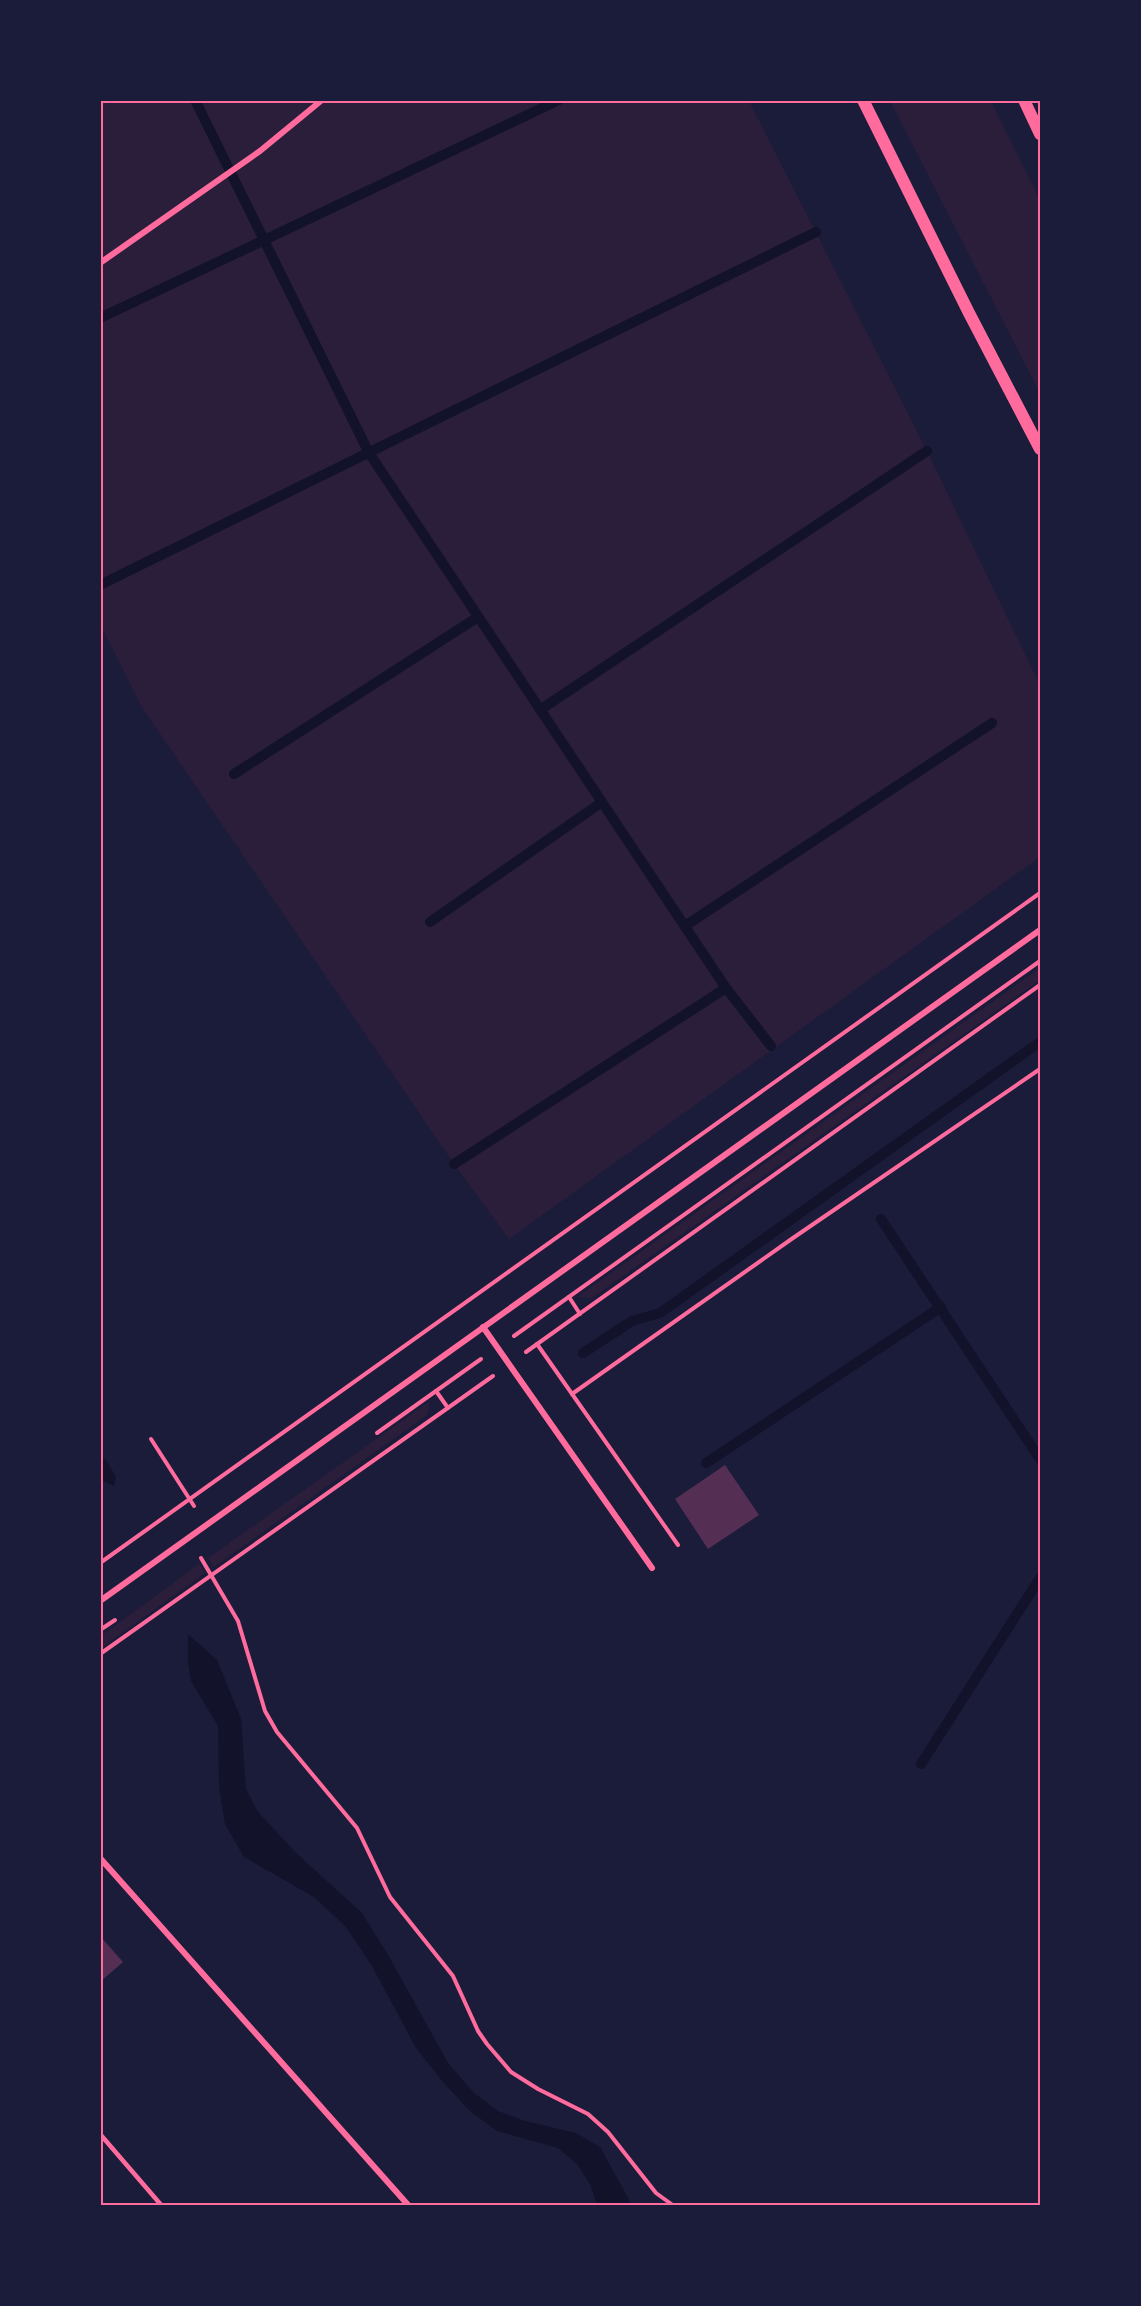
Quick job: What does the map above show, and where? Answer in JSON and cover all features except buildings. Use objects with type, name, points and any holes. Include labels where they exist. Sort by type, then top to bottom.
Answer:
[{"type":"main road","points":[[863,100],[969,313],[1041,449]]},
{"type":"main road","points":[[1024,100],[1041,134]]},
{"type":"street","points":[[100,263],[260,151],[322,100]]},
{"type":"street","points":[[100,1601],[1041,930]]},
{"type":"street","points":[[483,1327],[652,1568]]},
{"type":"street","points":[[100,1858],[410,2205]]},
{"type":"lane","points":[[100,2134],[162,2205]]},
{"type":"path","points":[[100,1563],[1041,893]]},
{"type":"path","points":[[369,1439],[1041,962]]},
{"type":"path","points":[[100,1654],[1041,985]]},
{"type":"path","points":[[572,1394],[793,1238],[1041,1069]]},
{"type":"path","points":[[537,1344],[678,1545]]},
{"type":"path","points":[[151,1438],[195,1506]]},
{"type":"path","points":[[192,1565],[210,1552]]},
{"type":"path","points":[[201,1558],[238,1621],[265,1711],[277,1732],[357,1828],[390,1897],[453,1976],[478,2031],[487,2044],[511,2072],[538,2089],[588,2114],[608,2132],[656,2193],[674,2205]]},
{"type":"path","points":[[100,1630],[119,1617]]},
{"type":"shaded area","points":[[101,101],[749,101],[927,451],[1040,685],[1040,857],[509,1239],[454,1164],[141,706],[101,626]]},
{"type":"shaded area","points":[[890,101],[991,101],[1040,200],[1040,393]]},
{"type":"shaded area","points":[[1040,968],[1040,980],[592,1298],[577,1297]]},
{"type":"shaded area","points":[[430,1401],[427,1415],[214,1567],[208,1558]]},
{"type":"shaded area","points":[[101,1457],[106,1460],[116,1477],[114,1486],[101,1480]]},
{"type":"shaded area","points":[[199,1564],[205,1573],[101,1648],[101,1636]]},
{"type":"shaded area","points":[[188,1634],[217,1660],[241,1719],[246,1789],[258,1812],[296,1853],[362,1913],[448,2063],[474,2093],[498,2111],[525,2121],[576,2133],[600,2147],[632,2205],[597,2205],[590,2184],[577,2164],[558,2148],[497,2131],[470,2111],[416,2048],[372,1966],[346,1927],[314,1897],[244,1857],[225,1824],[219,1788],[218,1726],[191,1681]]},
{"type":"waterway","points":[[195,100],[369,453],[726,988],[771,1046]]},
{"type":"waterway","points":[[100,318],[559,100]]},
{"type":"waterway","points":[[100,585],[816,232]]},
{"type":"waterway","points":[[540,710],[927,451]]},
{"type":"waterway","points":[[234,774],[478,617]]},
{"type":"waterway","points":[[685,926],[992,723]]},
{"type":"waterway","points":[[430,922],[602,802]]},
{"type":"waterway","points":[[454,1164],[726,988]]},
{"type":"waterway","points":[[583,1353],[632,1321],[660,1313],[1040,1042]]},
{"type":"waterway","points":[[881,1219],[1040,1459]]},
{"type":"waterway","points":[[706,1463],[941,1307]]},
{"type":"waterway","points":[[921,1764],[1040,1578]]}]
